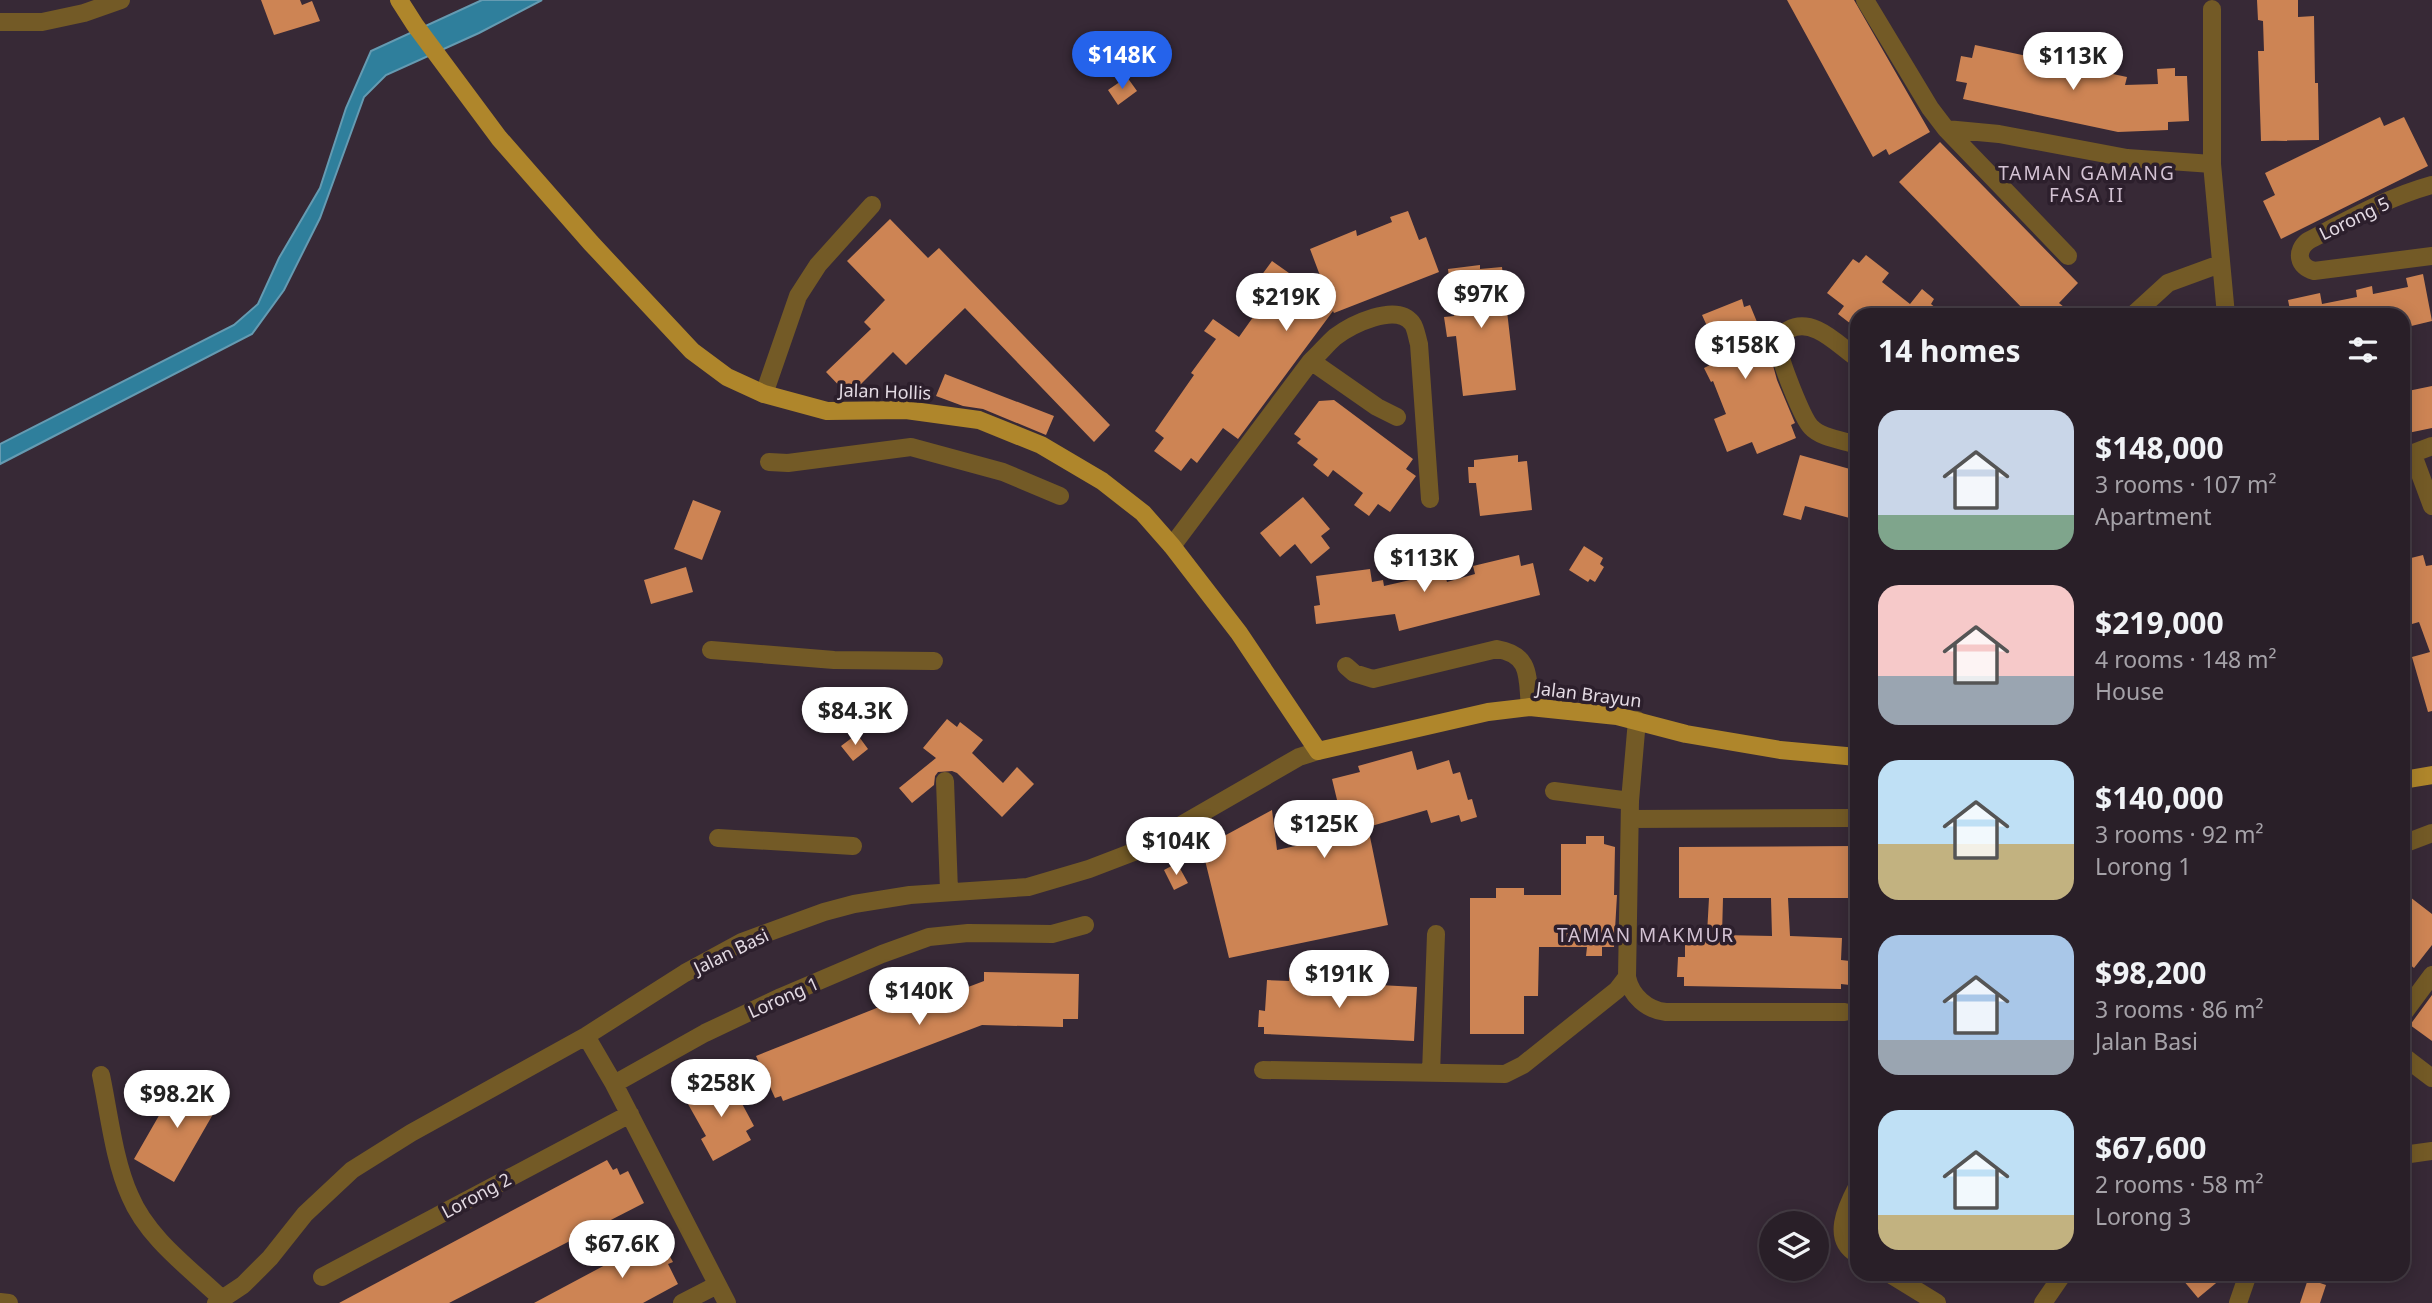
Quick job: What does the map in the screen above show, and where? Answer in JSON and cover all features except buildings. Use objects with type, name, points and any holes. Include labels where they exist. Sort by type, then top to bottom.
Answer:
[{"type":"main road","name":"Jalan Hollis","points":[[399,0],[499,138],[591,243],[692,351],[727,377],[764,394],[827,411],[906,410],[979,420],[1041,444],[1102,481],[1143,513],[1172,546],[1239,633],[1318,751]]},
{"type":"main road","name":"Jalan Brayun","points":[[1318,751],[1488,712],[1530,707],[1590,712],[1637,720],[1686,734],[1738,744],[1850,756]]},
{"type":"main road","points":[[2410,779],[2432,775]]},
{"type":"street","points":[[0,22],[42,22],[83,13],[121,0]]},
{"type":"street","points":[[1865,0],[1930,108],[1946,129],[2068,256]]},
{"type":"street","points":[[2212,9],[2212,164],[2225,308]]},
{"type":"street","points":[[1946,129],[1999,134],[2127,158],[2212,164]]},
{"type":"street","name":"Lorong 5","points":[[2432,185],[2379,204],[2308,241],[2301,248],[2299,259],[2305,267],[2314,271],[2432,256]]},
{"type":"street","points":[[764,394],[798,296],[818,265],[872,205]]},
{"type":"street","points":[[2141,308],[2168,283],[2220,264]]},
{"type":"street","points":[[1172,546],[1311,361],[1336,336],[1386,314],[1405,317],[1413,323],[1419,344],[1430,499]]},
{"type":"street","points":[[1850,353],[1817,329],[1808,326],[1788,330],[1780,347],[1780,357],[1811,427],[1820,434],[1850,442]]},
{"type":"street","points":[[1311,361],[1377,407],[1397,417]]},
{"type":"street","points":[[2410,455],[2432,446]]},
{"type":"street","points":[[769,462],[788,463],[911,447],[1003,471],[1060,496]]},
{"type":"street","points":[[2410,460],[2432,506]]},
{"type":"street","points":[[1346,666],[1354,673],[1373,679],[1497,649],[1507,651],[1525,664],[1530,707]]},
{"type":"street","points":[[711,650],[834,660],[934,661]]},
{"type":"street","points":[[1637,720],[1630,810],[1627,977],[1633,991],[1646,1006],[1656,1011],[1845,1012]]},
{"type":"street","name":"Jalan Basi","points":[[219,1301],[243,1286],[270,1258],[305,1214],[352,1170],[401,1138],[586,1036],[742,942],[824,912],[887,897],[1028,887],[1089,869],[1136,851],[1299,757],[1318,751]]},
{"type":"street","points":[[945,781],[949,891]]},
{"type":"street","points":[[1553,791],[1630,810],[1850,818]]},
{"type":"street","points":[[2410,841],[2432,833]]},
{"type":"street","points":[[718,838],[853,846]]},
{"type":"street","name":"Lorong 1","points":[[614,1084],[770,1002],[929,937],[968,933],[1052,934],[1085,925]]},
{"type":"street","points":[[1431,1073],[1436,934]]},
{"type":"street","points":[[2410,1005],[2432,975]]},
{"type":"street","points":[[1264,1070],[1494,1075],[1514,1070],[1617,990],[1627,977]]},
{"type":"street","points":[[586,1036],[630,1114],[727,1303]]},
{"type":"street","points":[[2410,1061],[2432,1078]]},
{"type":"street","points":[[101,1075],[130,1196],[147,1225],[219,1301]]},
{"type":"street","name":"Lorong 2","points":[[322,1277],[630,1114]]},
{"type":"street","points":[[2410,1154],[2432,1151]]},
{"type":"street","points":[[1850,1204],[1842,1232],[1850,1248]]},
{"type":"street","points":[[1901,1281],[1937,1303]]},
{"type":"street","points":[[2043,1303],[2058,1281]]},
{"type":"street","points":[[2238,1303],[2246,1281]]},
{"type":"street","points":[[682,1303],[717,1285]]},
{"type":"street","points":[[0,1302],[9,1303]]},
{"type":"water","points":[[482,0],[542,0],[479,33],[386,75],[364,97],[320,218],[284,290],[252,334],[0,464],[0,444],[234,325],[258,304],[279,258],[320,188],[346,108],[371,51]]},
{"type":"district","name":"TAMAN GAMANG FASA II","points":[[2087,184]]},
{"type":"district","name":"TAMAN MAKMUR","points":[[1646,935]]}]
